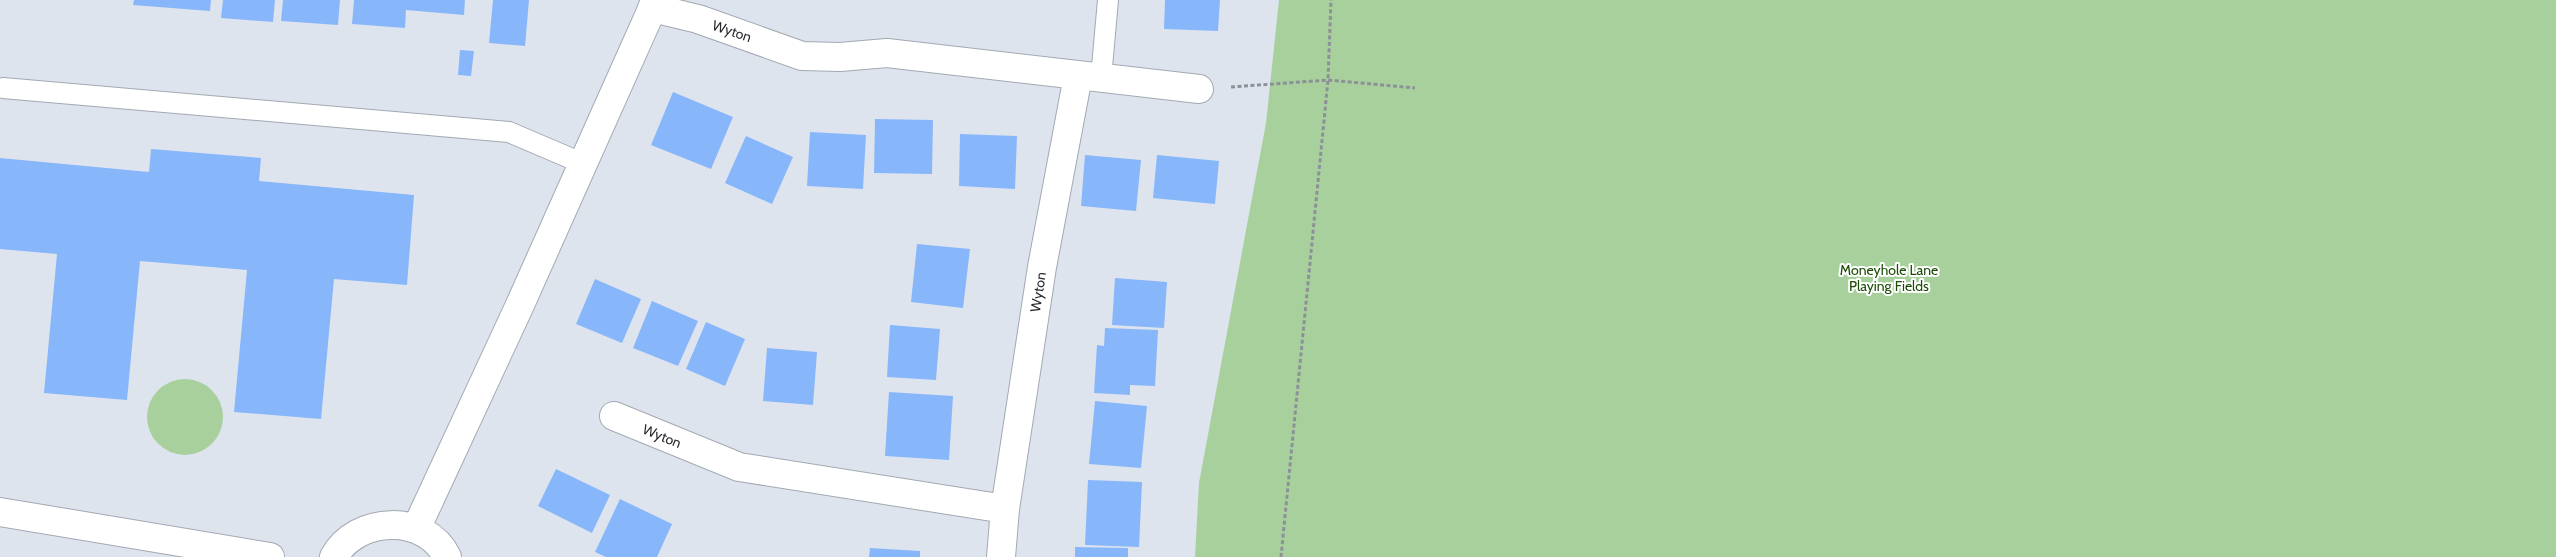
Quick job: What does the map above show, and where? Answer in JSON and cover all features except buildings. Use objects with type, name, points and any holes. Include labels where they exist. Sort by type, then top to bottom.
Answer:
[{"type":"street","name":"Wyton","points":[[654,4],[802,56],[840,58],[887,53],[1200,89]]},
{"type":"street","points":[[416,529],[584,164],[654,4]]},
{"type":"street","name":"Wyton","points":[[1001,557],[1005,509],[1042,267],[1090,77]]},
{"type":"street","name":"Wyton","points":[[614,416],[739,467],[1005,509]]},
{"type":"street","points":[[0,512],[270,557]]},
{"type":"street","points":[[334,557],[337,550],[353,535],[373,526],[395,524],[416,529],[433,539],[448,557]]},
{"type":"lane","points":[[1090,77],[1108,0]]},
{"type":"lane","points":[[3,88],[509,132],[584,164]]},
{"type":"path","points":[[1281,557],[1328,80],[1331,0]]},
{"type":"path","points":[[1200,89],[1328,80],[1415,88]]},
{"type":"green space","name":"Moneyhole Lane Playing Fields","points":[[1279,0],[2556,0],[2556,557],[1195,557],[1199,483],[1266,123]]},
{"type":"green space","points":[[185,379],[199,382],[212,390],[220,403],[223,417],[220,431],[212,444],[199,452],[185,455],[171,452],[158,444],[150,431],[147,417],[150,403],[158,390],[171,382]]}]
